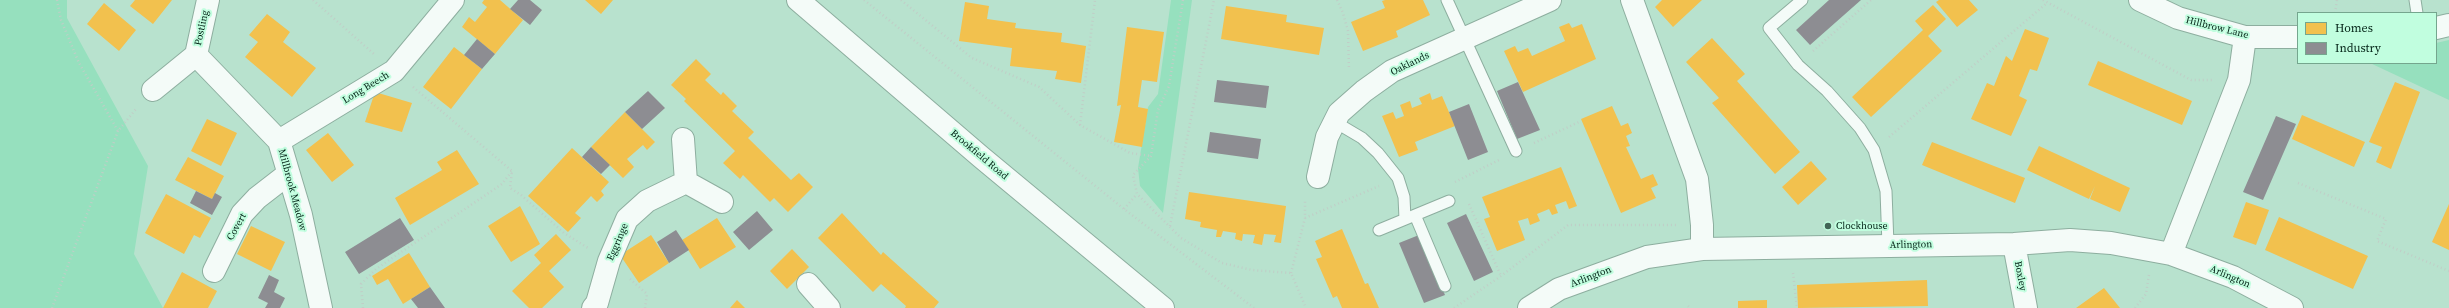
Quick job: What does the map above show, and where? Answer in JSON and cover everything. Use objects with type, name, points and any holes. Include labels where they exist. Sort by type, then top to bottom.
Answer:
[{"type":"street","name":"Postling","points":[[196,55],[208,0]]},
{"type":"street","name":"Long Beech","points":[[279,141],[394,71],[453,0]]},
{"type":"street","name":"Brookfield Road","points":[[798,0],[987,162],[1163,308]]},
{"type":"street","name":"Oaklands","points":[[1318,177],[1328,137],[1339,113],[1392,71],[1550,0]]},
{"type":"street","points":[[1632,0],[1697,179],[1702,225],[1702,248]]},
{"type":"street","name":"Hillbrow Lane","points":[[2140,0],[2178,18],[2245,37],[2297,37]]},
{"type":"street","points":[[2437,28],[2449,25]]},
{"type":"street","points":[[2162,253],[2239,80],[2245,37]]},
{"type":"street","points":[[153,90],[196,55]]},
{"type":"street","name":"Millbrook Meadow","points":[[196,55],[279,141],[301,215],[321,308]]},
{"type":"street","points":[[683,139],[686,182],[722,202]]},
{"type":"street","name":"Covert","points":[[214,271],[242,214],[258,198],[288,174]]},
{"type":"street","name":"Eggringe","points":[[593,308],[597,304],[609,261],[627,219],[646,201],[686,182]]},
{"type":"street","name":"Arlington","points":[[1529,308],[1559,289],[1647,257],[1702,248],[2014,244],[2070,240],[2111,243],[2162,253],[2232,277],[2292,308]]},
{"type":"street","name":"Boxley","points":[[2014,244],[2026,308]]},
{"type":"street","points":[[808,284],[829,308]]},
{"type":"lane","points":[[1447,0],[1463,39],[1516,151]]},
{"type":"lane","points":[[1802,0],[1769,28],[1798,64],[1832,96],[1860,128],[1874,150],[1886,191],[1888,245]]},
{"type":"lane","points":[[2415,0],[2417,12]]},
{"type":"lane","points":[[1335,122],[1362,138],[1378,153],[1398,178],[1410,217],[1445,286]]},
{"type":"lane","points":[[1379,230],[1449,201]]},
{"type":"path","points":[[58,0],[61,20],[79,63],[118,131]]},
{"type":"path","points":[[313,0],[512,171]]},
{"type":"path","points":[[864,0],[1124,208],[1254,308]]},
{"type":"path","points":[[901,0],[972,58],[1039,88],[1080,125],[1130,153],[1151,156]]},
{"type":"path","points":[[1080,125],[1094,0]]},
{"type":"path","points":[[1183,0],[1169,86],[1158,110],[1151,156],[1133,175],[1137,194],[1181,238],[1222,263],[1252,270],[1291,273]]},
{"type":"path","points":[[1170,227],[1214,0]]},
{"type":"path","points":[[1337,0],[1343,13],[1348,31],[1352,102]]},
{"type":"path","points":[[1798,64],[1871,0]]},
{"type":"path","points":[[2043,0],[2191,80],[2239,80]]},
{"type":"path","points":[[2336,12],[2338,0]]},
{"type":"path","points":[[1874,150],[2047,3]]},
{"type":"path","points":[[52,308],[64,272],[118,131],[153,90]]},
{"type":"path","points":[[1451,184],[1516,151],[1579,122]]},
{"type":"path","points":[[512,171],[510,188],[521,195],[564,233],[609,261],[647,294],[645,308]]},
{"type":"path","points":[[363,308],[361,284],[376,269],[502,184],[512,171]]},
{"type":"path","points":[[1306,308],[1291,273],[1305,218],[1306,183],[1318,177]]},
{"type":"path","points":[[1305,218],[1398,178]]},
{"type":"path","points":[[1458,180],[1461,187]]},
{"type":"path","points":[[2298,183],[2386,219],[2377,241],[2449,272]]},
{"type":"path","points":[[1124,208],[1137,194]]},
{"type":"path","points":[[1467,201],[1501,276]]},
{"type":"path","points":[[1454,308],[1501,276],[1568,225],[1702,225]]},
{"type":"path","points":[[1792,246],[1797,308]]},
{"type":"path","points":[[2135,308],[2146,294],[2162,253]]},
{"type":"green space","points":[[0,0],[67,0],[67,18],[148,166],[134,254],[163,308],[0,308]]},
{"type":"green space","points":[[1171,0],[1192,0],[1163,213],[1140,186],[1138,168],[1148,107],[1158,94]]},
{"type":"green space","points":[[2449,40],[2449,100],[2372,64],[2437,64],[2437,43]]},
{"type":"building: Homes","points":[[135,0],[172,0],[153,24],[130,6]]},
{"type":"building: Homes","points":[[484,0],[500,0],[523,20],[495,54],[462,27],[469,17],[475,22],[487,7],[482,3]]},
{"type":"building: Homes","points":[[585,0],[613,0],[601,14]]},
{"type":"building: Homes","points":[[1423,0],[1430,15],[1396,31],[1398,37],[1363,51],[1351,22],[1385,8],[1382,1]]},
{"type":"building: Homes","points":[[1662,0],[1702,0],[1673,27],[1655,7]]},
{"type":"building: Homes","points":[[1939,0],[1969,0],[1978,10],[1957,27],[1936,2]]},
{"type":"building: Homes","points":[[965,2],[989,6],[987,19],[1016,23],[1015,28],[1062,33],[1061,42],[1086,46],[1081,83],[1055,79],[1057,71],[1010,66],[1012,48],[959,41]]},
{"type":"building: Homes","points":[[104,3],[136,30],[119,51],[87,24]]},
{"type":"building: Homes","points":[[1933,5],[1946,19],[1928,36],[1942,51],[1871,117],[1852,97],[1923,30],[1915,21]]},
{"type":"building: Homes","points":[[1226,6],[1287,15],[1286,22],[1324,28],[1319,55],[1221,39]]},
{"type":"building: Homes","points":[[267,14],[290,32],[283,42],[316,68],[292,97],[245,57],[258,42],[249,35]]},
{"type":"building: Homes","points":[[1569,23],[1572,28],[1582,24],[1596,59],[1523,92],[1504,51],[1515,46],[1518,52],[1528,48],[1532,56],[1565,41],[1559,27]]},
{"type":"building: Homes","points":[[1127,27],[1164,32],[1157,82],[1142,80],[1138,107],[1148,109],[1142,147],[1114,142],[1121,105],[1117,106]]},
{"type":"building: Homes","points":[[2025,29],[2049,38],[2037,71],[2030,69],[2019,96],[2027,100],[2011,136],[1971,119],[1987,83],[1994,86],[2006,56],[2012,61]]},
{"type":"building: Homes","points":[[1712,38],[1745,74],[1737,81],[1800,152],[1775,174],[1712,103],[1719,98],[1686,62]]},
{"type":"building: Homes","points":[[454,47],[482,69],[451,109],[423,87]]},
{"type":"building: Homes","points":[[696,59],[711,74],[705,80],[721,95],[723,92],[737,106],[732,111],[754,132],[748,138],[791,180],[799,173],[813,187],[788,212],[774,198],[770,202],[743,175],[740,179],[723,163],[735,151],[684,101],[686,99],[671,85]]},
{"type":"building: Homes","points":[[2098,61],[2192,101],[2182,125],[2088,85]]},
{"type":"building: Homes","points":[[2395,82],[2420,92],[2391,169],[2376,162],[2382,147],[2369,142]]},
{"type":"building: Homes","points":[[375,92],[412,103],[402,132],[365,122]]},
{"type":"building: Homes","points":[[1430,93],[1432,100],[1442,96],[1455,126],[1415,142],[1418,150],[1399,157],[1382,116],[1393,112],[1396,119],[1404,116],[1400,105],[1410,101],[1412,108],[1422,104],[1419,98]]},
{"type":"building: Homes","points":[[1612,106],[1621,126],[1628,123],[1632,133],[1626,136],[1630,146],[1626,147],[1641,179],[1653,174],[1658,185],[1651,188],[1656,198],[1621,213],[1581,119]]},
{"type":"building: Homes","points":[[625,112],[655,142],[647,150],[643,145],[627,159],[634,167],[623,178],[591,147]]},
{"type":"building: Homes","points":[[2302,115],[2365,142],[2354,167],[2292,139]]},
{"type":"building: Homes","points":[[207,119],[237,133],[221,166],[191,151]]},
{"type":"building: Homes","points":[[328,133],[354,165],[332,182],[306,150]]},
{"type":"building: Homes","points":[[1932,142],[2025,178],[2015,203],[1922,165]]},
{"type":"building: Homes","points":[[2039,146],[2130,188],[2120,212],[2090,199],[2095,186],[2089,199],[2027,170]]},
{"type":"building: Homes","points":[[572,148],[609,182],[601,191],[604,195],[597,202],[591,196],[575,213],[581,218],[568,232],[528,196]]},
{"type":"building: Homes","points":[[457,150],[479,184],[410,225],[395,198],[442,170],[437,162]]},
{"type":"building: Homes","points":[[188,157],[224,176],[212,199],[175,180]]},
{"type":"building: Homes","points":[[1811,161],[1827,179],[1798,205],[1782,187]]},
{"type":"building: Homes","points":[[1561,167],[1577,206],[1569,209],[1566,201],[1555,205],[1558,213],[1552,215],[1549,209],[1537,214],[1540,221],[1530,225],[1528,218],[1518,221],[1525,240],[1497,251],[1484,219],[1490,217],[1482,197]]},
{"type":"building: Homes","points":[[1189,192],[1286,206],[1281,243],[1274,242],[1276,235],[1264,234],[1262,245],[1253,243],[1255,235],[1243,234],[1242,241],[1235,239],[1236,233],[1223,231],[1221,237],[1216,237],[1217,230],[1200,227],[1201,222],[1185,219]]},
{"type":"building: Homes","points":[[166,194],[211,218],[200,238],[194,235],[184,254],[145,233]]},
{"type":"building: Homes","points":[[2246,202],[2269,210],[2256,245],[2233,237]]},
{"type":"building: Homes","points":[[2449,204],[2449,250],[2432,242]]},
{"type":"building: Homes","points":[[520,206],[540,244],[511,262],[488,226]]},
{"type":"building: Homes","points":[[842,213],[881,255],[883,252],[939,302],[934,308],[905,308],[906,306],[881,284],[873,292],[818,238]]},
{"type":"building: Homes","points":[[2279,217],[2368,256],[2353,289],[2265,250]]},
{"type":"building: Homes","points":[[717,218],[736,247],[700,269],[682,240]]},
{"type":"building: Homes","points":[[251,226],[285,242],[271,271],[237,254]]},
{"type":"building: Homes","points":[[1342,229],[1365,284],[1368,283],[1379,308],[1342,308],[1337,296],[1333,298],[1316,259],[1322,257],[1315,241]]},
{"type":"building: Homes","points":[[556,234],[571,250],[549,271],[564,287],[542,308],[529,308],[512,291],[541,263],[534,255]]},
{"type":"building: Homes","points":[[651,235],[669,263],[639,283],[620,255]]},
{"type":"building: Homes","points":[[792,249],[809,267],[787,289],[770,271]]},
{"type":"building: Homes","points":[[409,253],[430,287],[403,304],[388,279],[377,285],[372,276]]},
{"type":"building: Homes","points":[[182,272],[217,291],[208,308],[163,308]]},
{"type":"building: Homes","points":[[1927,280],[1928,306],[1798,308],[1797,285]]},
{"type":"building: Homes","points":[[2104,288],[2120,308],[2076,308]]},
{"type":"building: Homes","points":[[737,300],[745,308],[730,308]]},
{"type":"building: Homes","points":[[1767,300],[1767,308],[1738,308],[1738,301]]},
{"type":"building: Industry","points":[[518,0],[530,0],[542,10],[530,25],[510,9]]},
{"type":"building: Industry","points":[[1829,0],[1861,0],[1810,45],[1796,30]]},
{"type":"building: Industry","points":[[477,39],[495,54],[482,69],[464,55]]},
{"type":"building: Industry","points":[[1217,80],[1269,86],[1266,108],[1214,102]]},
{"type":"building: Industry","points":[[1518,82],[1540,130],[1517,139],[1497,91]]},
{"type":"building: Industry","points":[[648,91],[665,108],[642,129],[625,112]]},
{"type":"building: Industry","points":[[1469,104],[1488,152],[1468,160],[1449,112]]},
{"type":"building: Industry","points":[[2276,116],[2296,124],[2263,200],[2243,192]]},
{"type":"building: Industry","points":[[1210,132],[1261,139],[1258,159],[1207,152]]},
{"type":"building: Industry","points":[[591,147],[610,165],[601,174],[582,157]]},
{"type":"building: Industry","points":[[196,191],[212,199],[215,193],[222,197],[212,215],[190,203]]},
{"type":"building: Industry","points":[[757,211],[773,230],[749,250],[733,232]]},
{"type":"building: Industry","points":[[1466,214],[1493,272],[1474,281],[1447,223]]},
{"type":"building: Industry","points":[[400,218],[414,240],[359,274],[345,252]]},
{"type":"building: Industry","points":[[676,230],[689,250],[669,263],[657,242]]},
{"type":"building: Industry","points":[[1419,235],[1445,295],[1424,303],[1399,243]]},
{"type":"building: Industry","points":[[269,275],[279,280],[274,292],[285,298],[280,308],[265,308],[268,303],[258,298]]},
{"type":"building: Industry","points":[[430,287],[445,308],[418,308],[411,299]]},
{"type":"place","name":"Clockhouse","points":[[1828,226]]}]
